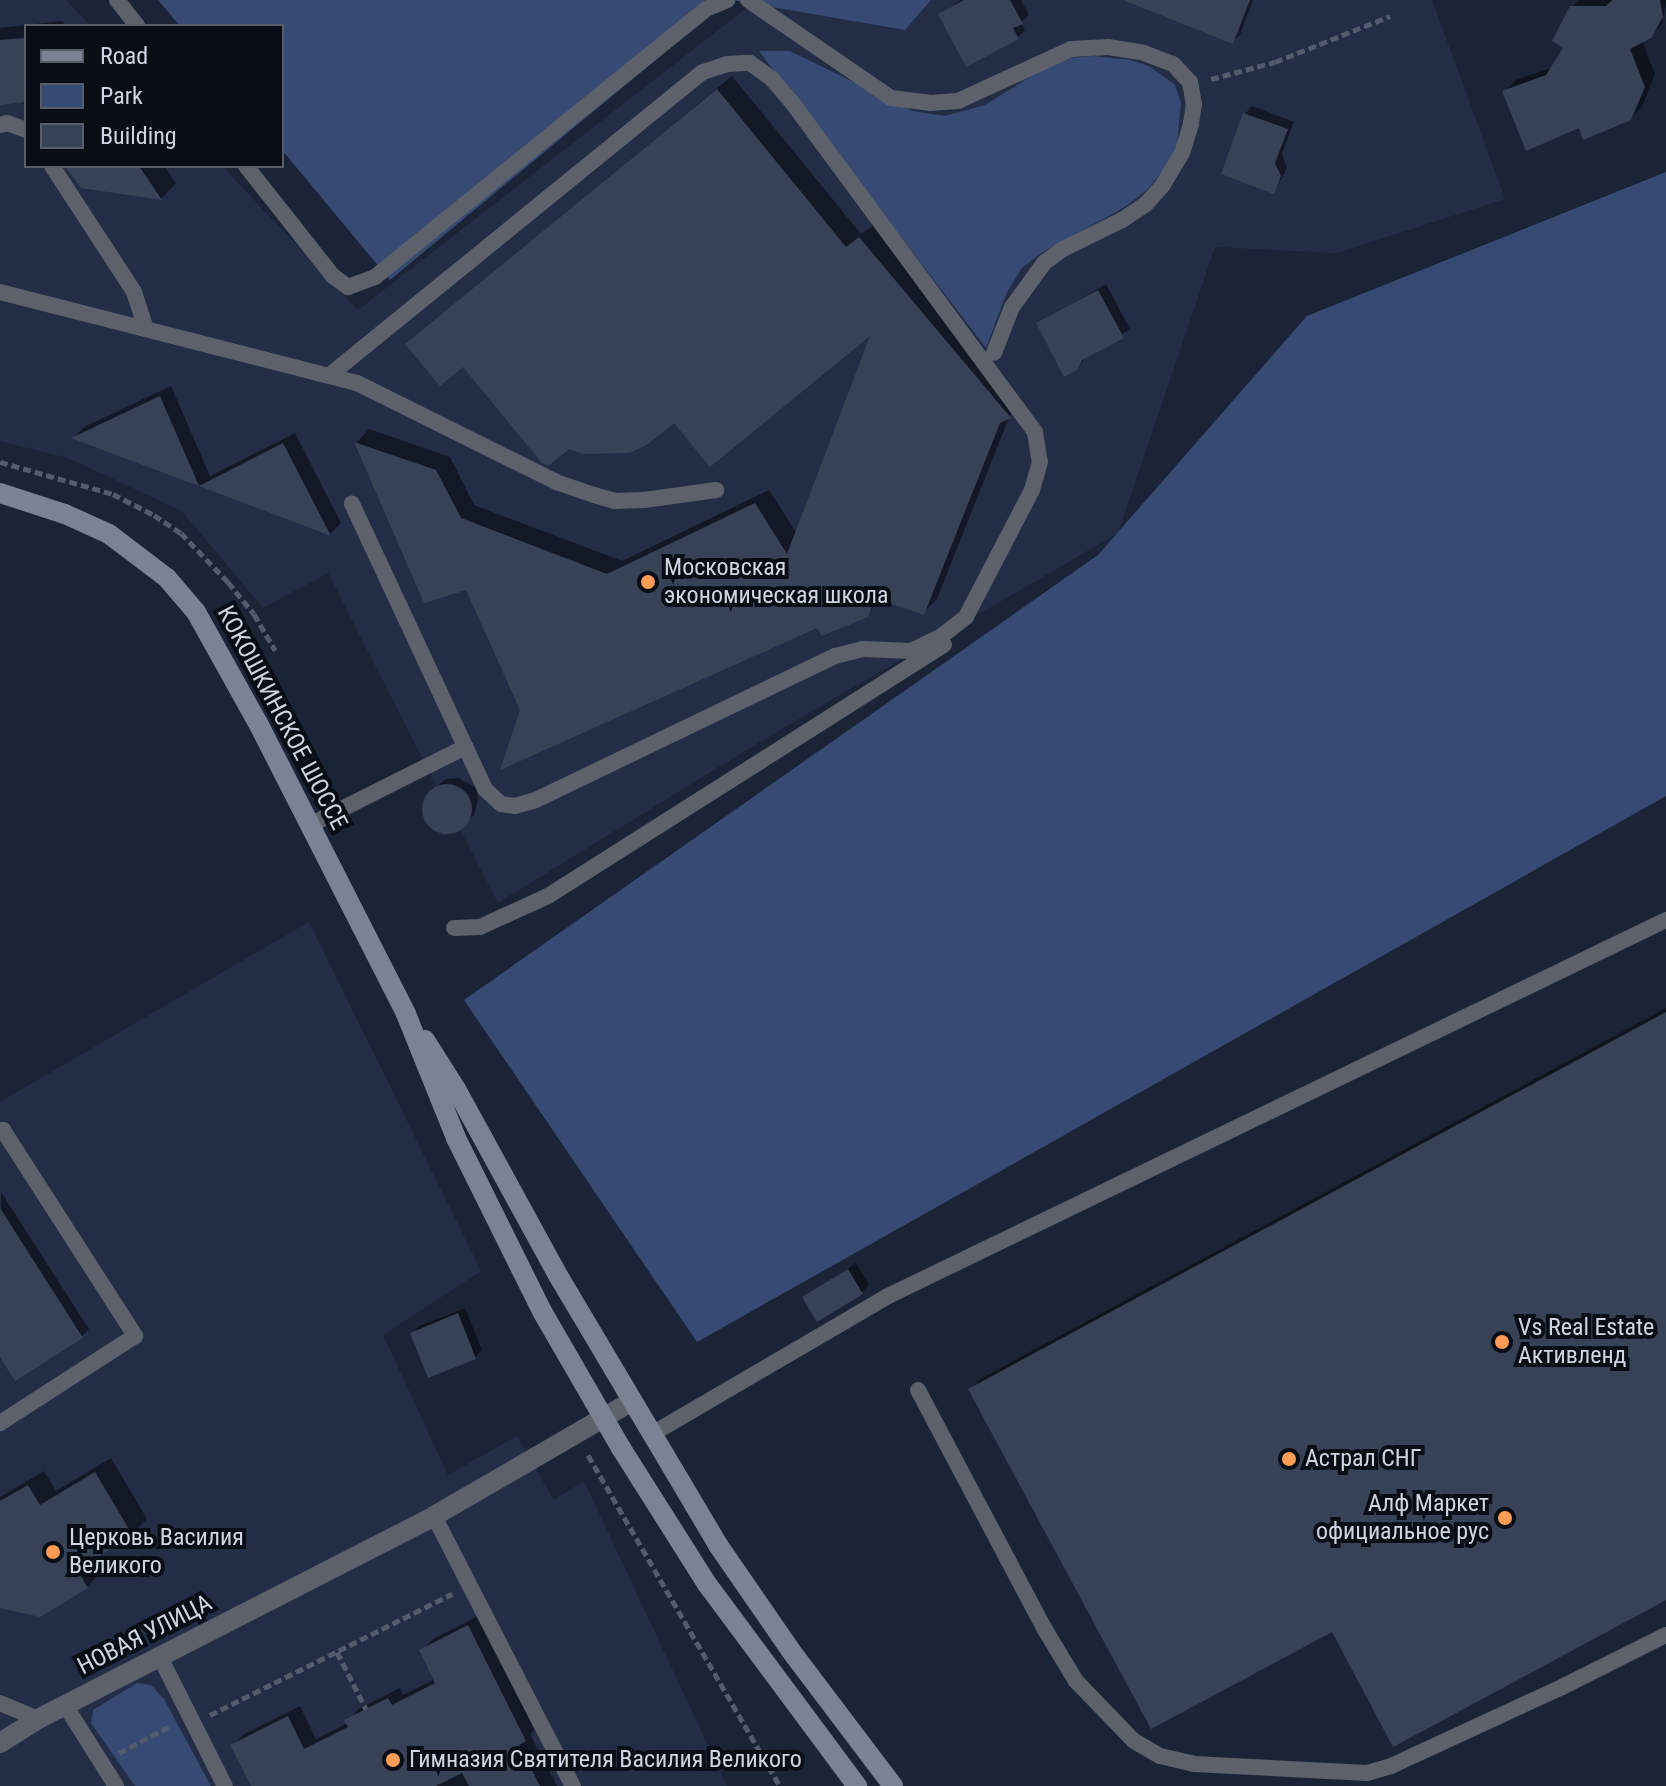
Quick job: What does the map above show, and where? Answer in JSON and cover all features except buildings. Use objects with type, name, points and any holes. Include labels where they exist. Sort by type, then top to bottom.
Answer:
[{"type":"main road","name":"КОКОШКИНСКОЕ ШОССЕ","points":[[0,493],[65,514],[109,534],[167,578],[206,627],[406,1014]]},
{"type":"main road","points":[[406,1014],[456,1089],[559,1277],[718,1545],[819,1689],[893,1786]]},
{"type":"main road","points":[[406,1014],[489,1208],[604,1418],[715,1594],[857,1786]]},
{"type":"main road","points":[[819,1689],[907,1786]]},
{"type":"street","name":"НОВАЯ УЛИЦА","points":[[0,1743],[38,1719],[485,1489],[632,1401]]},
{"type":"lane","points":[[117,0],[135,24]]},
{"type":"lane","points":[[248,168],[333,276],[348,287],[375,277],[706,9],[727,0]]},
{"type":"lane","points":[[748,0],[891,98],[930,103],[958,101],[1071,49],[1108,47],[1144,53],[1173,64],[1190,82],[1194,104],[1191,124],[1182,153],[1163,185],[1146,204],[1122,220],[1063,249],[1044,263],[1012,307],[994,353]]},
{"type":"lane","points":[[331,374],[703,72],[728,64],[750,63],[771,78],[791,101],[1035,432],[1040,462],[1032,490],[966,617],[940,637],[911,651],[863,649],[835,656],[536,800],[515,806],[501,804],[485,789],[352,504]]},
{"type":"lane","points":[[0,125],[7,123],[24,129]]},
{"type":"lane","points":[[53,168],[134,292],[146,328]]},
{"type":"lane","points":[[0,292],[331,374],[357,383],[556,482],[615,501],[716,490]]},
{"type":"lane","points":[[454,928],[480,927],[548,896],[960,635]]},
{"type":"lane","points":[[310,825],[465,747]]},
{"type":"lane","points":[[652,1434],[886,1297],[1666,920]]},
{"type":"lane","points":[[0,1132],[3,1130],[135,1336],[0,1423]]},
{"type":"lane","points":[[918,1390],[1044,1628],[1076,1681],[1134,1741],[1160,1756],[1194,1764],[1367,1773],[1391,1766],[1548,1694],[1666,1635]]},
{"type":"lane","points":[[434,1516],[573,1786]]},
{"type":"lane","points":[[160,1657],[225,1786]]},
{"type":"lane","points":[[0,1703],[38,1719]]},
{"type":"lane","points":[[65,1705],[116,1786]]},
{"type":"path","points":[[1190,82],[1224,77],[1275,62],[1390,16]]},
{"type":"path","points":[[576,1434],[780,1786]]},
{"type":"path","points":[[102,1763],[179,1722],[205,1718],[471,1585]]},
{"type":"path","points":[[337,1652],[366,1709]]},
{"type":"shaded area","points":[[0,0],[66,0],[89,24],[24,24],[24,168],[224,168],[358,310],[757,0],[1432,0],[1505,199],[1337,253],[1215,247],[1118,533],[751,747],[498,903],[461,831],[443,835],[424,820],[424,798],[436,785],[328,573],[263,608],[182,511],[68,458],[0,441]]},
{"type":"shaded area","points":[[309,922],[481,1271],[383,1335],[448,1475],[517,1436],[554,1500],[584,1481],[727,1786],[0,1786],[0,1102]]},
{"type":"green space","points":[[158,0],[728,0],[390,280],[284,152],[284,24],[178,24]]},
{"type":"green space","points":[[732,0],[931,0],[905,30]]},
{"type":"green space","points":[[759,51],[790,51],[913,111],[945,116],[985,105],[1046,67],[1071,58],[1093,56],[1130,60],[1149,66],[1175,85],[1181,103],[1177,144],[1169,163],[1148,189],[1125,207],[1041,253],[1022,268],[1007,292],[986,348]]},
{"type":"green space","points":[[1666,172],[1666,796],[697,1342],[464,1000],[1098,555],[1307,316]]},
{"type":"green space","points":[[137,1683],[151,1685],[164,1699],[211,1786],[135,1786],[91,1723],[93,1710]]},
{"type":"place","name":"Московская экономическая школа","points":[[648,582]]},
{"type":"place","name":"Vs Real Estate Активленд","points":[[1502,1342]]},
{"type":"place","name":"Астрал СНГ","points":[[1289,1459]]},
{"type":"place","name":"Алф Маркет официальное рус","points":[[1505,1518]]},
{"type":"place","name":"Церковь Василия Великого","points":[[53,1552]]},
{"type":"place","name":"Гимназия Святителя Василия Великого","points":[[393,1760]]}]
